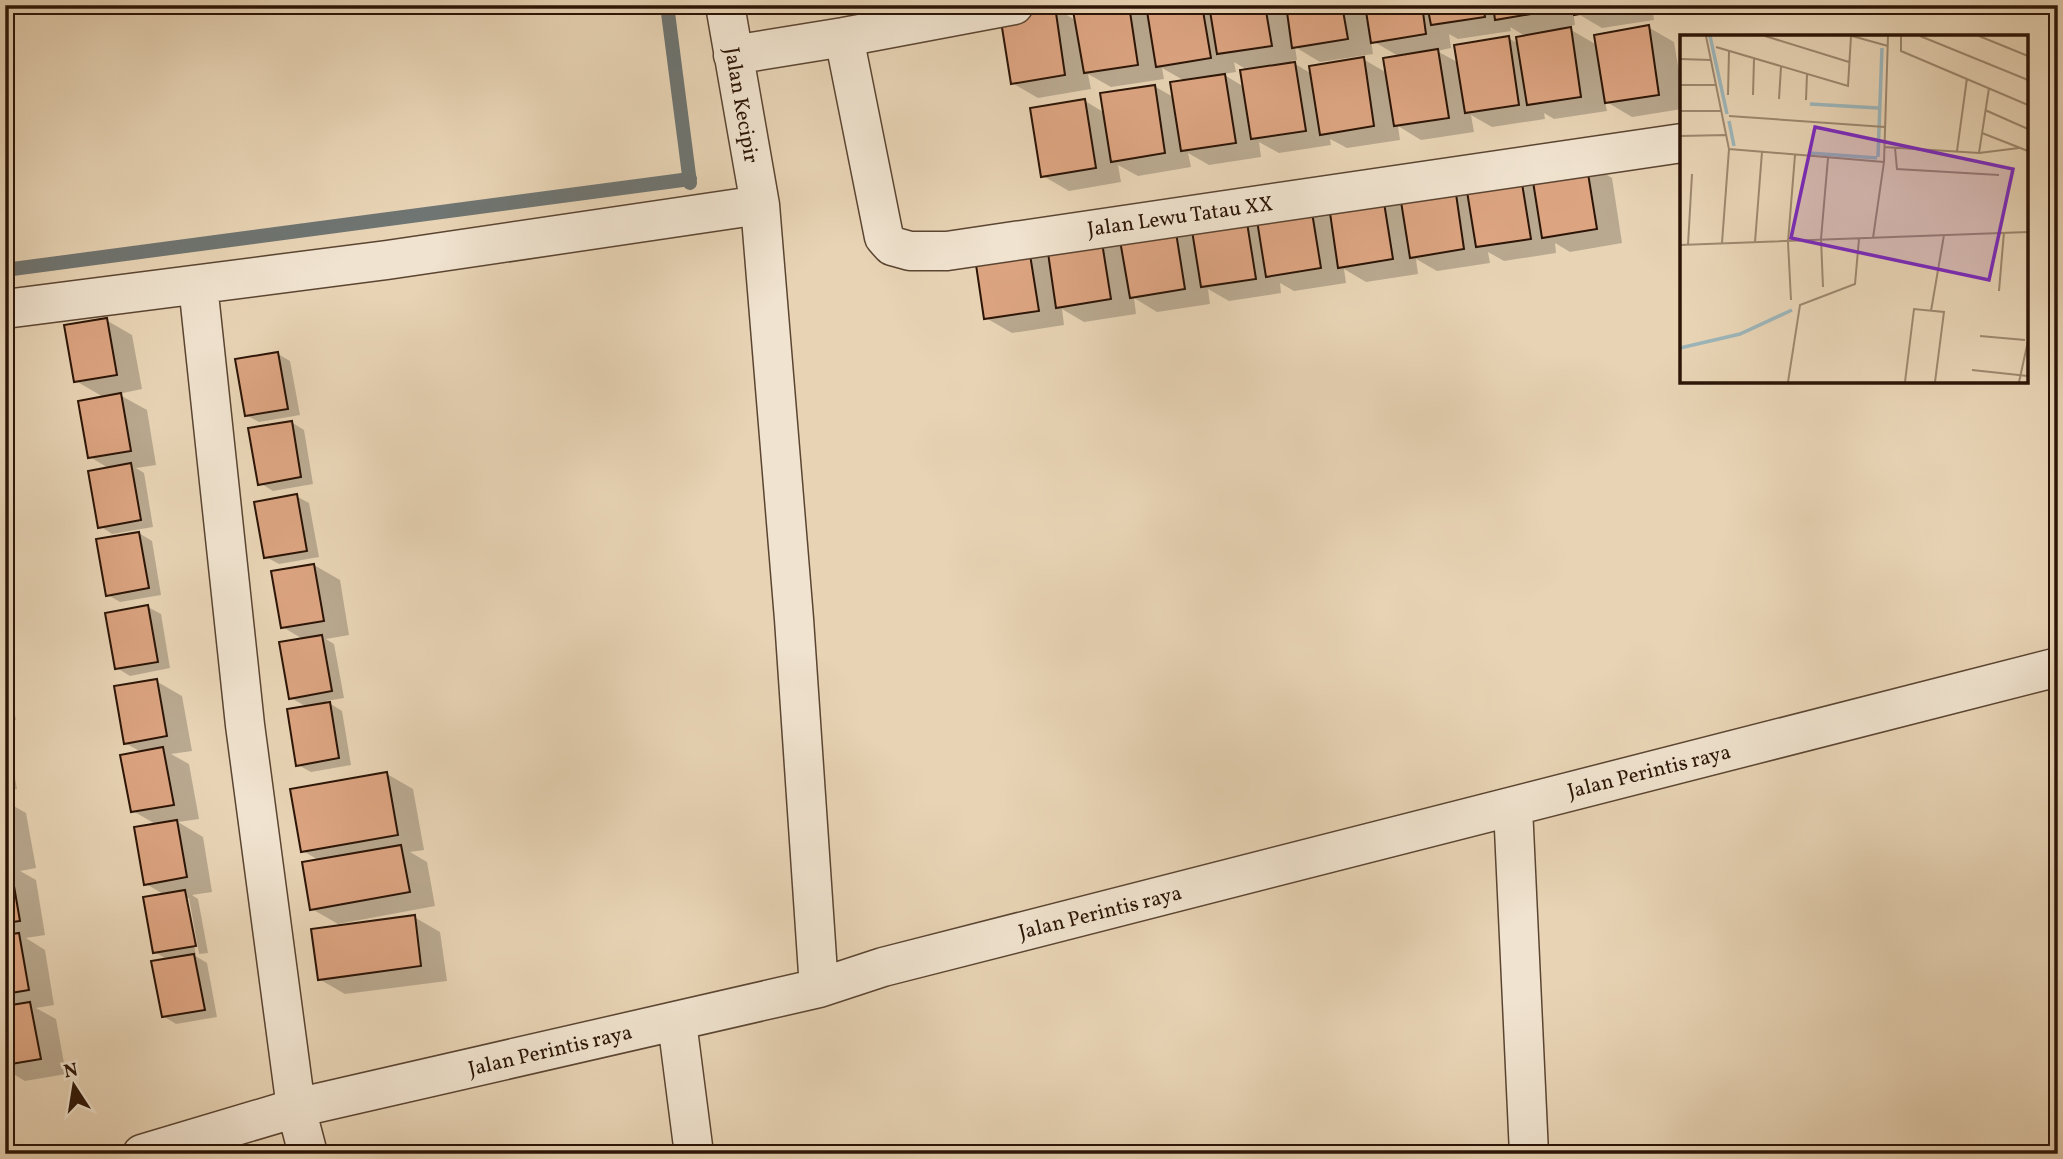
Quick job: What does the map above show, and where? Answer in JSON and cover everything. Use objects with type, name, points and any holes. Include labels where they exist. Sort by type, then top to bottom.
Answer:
[{"type":"street","name":"Jalan Kecipir","points":[[725,5],[760,205],[795,632],[818,988]]},
{"type":"street","points":[[733,55],[1014,5]]},
{"type":"street","name":"Jalan Lewu Tatau XX","points":[[844,37],[884,237],[892,246],[910,251],[947,251],[1680,142]]},
{"type":"street","points":[[5,309],[387,260],[760,205]]},
{"type":"street","points":[[198,285],[245,725],[296,1108],[308,1154]]},
{"type":"street","name":"Jalan Perintis raya","points":[[142,1154],[296,1108],[818,988],[883,967],[2058,667]]},
{"type":"street","points":[[1513,807],[1530,1154]]},
{"type":"street","points":[[677,1022],[694,1154]]},
{"type":"building","points":[[1072,5],[1129,5],[1138,65],[1084,73]]},
{"type":"building","points":[[1146,5],[1202,5],[1211,58],[1156,67]]},
{"type":"building","points":[[1209,5],[1265,5],[1272,46],[1217,54]]},
{"type":"building","points":[[1286,5],[1342,5],[1348,39],[1292,48]]},
{"type":"building","points":[[1365,5],[1422,5],[1426,34],[1371,43]]},
{"type":"building","points":[[1427,5],[1483,5],[1485,17],[1431,25]]},
{"type":"building","points":[[1493,5],[1549,5],[1549,11],[1495,20]]},
{"type":"building","points":[[1573,5],[1629,5],[1574,15]]},
{"type":"building","points":[[1055,6],[1065,75],[1011,84],[1000,15]]},
{"type":"building","points":[[1649,25],[1659,95],[1605,103],[1594,35]]},
{"type":"building","points":[[1571,27],[1581,97],[1527,105],[1516,37]]},
{"type":"building","points":[[1509,36],[1519,105],[1465,113],[1454,45]]},
{"type":"building","points":[[1438,49],[1449,118],[1394,126],[1383,58]]},
{"type":"building","points":[[1364,57],[1374,126],[1320,135],[1309,66]]},
{"type":"building","points":[[1295,62],[1306,131],[1251,139],[1240,70]]},
{"type":"building","points":[[1225,74],[1236,143],[1181,151],[1170,82]]},
{"type":"building","points":[[1155,85],[1165,153],[1111,162],[1100,93]]},
{"type":"building","points":[[1085,99],[1096,168],[1041,177],[1030,108]]},
{"type":"building","points":[[1586,161],[1597,229],[1542,238],[1531,169]]},
{"type":"building","points":[[1520,171],[1531,239],[1476,247],[1465,179]]},
{"type":"building","points":[[1454,180],[1464,249],[1410,258],[1399,189]]},
{"type":"building","points":[[1382,190],[1393,259],[1338,268],[1328,199]]},
{"type":"building","points":[[1310,200],[1321,268],[1266,277],[1255,208]]},
{"type":"building","points":[[1245,210],[1256,279],[1201,287],[1190,218]]},
{"type":"building","points":[[1174,220],[1185,289],[1130,298],[1118,229]]},
{"type":"building","points":[[1100,230],[1111,299],[1056,308],[1046,239]]},
{"type":"building","points":[[1028,242],[1039,311],[984,319],[974,251]]},
{"type":"building","points":[[107,318],[117,375],[74,382],[64,325]]},
{"type":"building","points":[[278,352],[288,409],[245,416],[235,359]]},
{"type":"building","points":[[121,393],[131,451],[88,458],[78,401]]},
{"type":"building","points":[[292,421],[301,477],[258,485],[248,428]]},
{"type":"building","points":[[131,463],[141,520],[98,528],[88,471]]},
{"type":"building","points":[[297,494],[307,551],[264,558],[254,502]]},
{"type":"building","points":[[139,532],[149,588],[106,596],[96,539]]},
{"type":"building","points":[[314,564],[324,621],[281,628],[271,571]]},
{"type":"building","points":[[148,605],[158,662],[115,669],[105,613]]},
{"type":"building","points":[[322,635],[332,691],[289,699],[279,642]]},
{"type":"building","points":[[157,679],[167,736],[124,744],[114,686]]},
{"type":"building","points":[[330,702],[339,758],[296,766],[287,709]]},
{"type":"building","points":[[163,747],[174,805],[131,812],[120,755]]},
{"type":"building","points":[[387,772],[398,835],[301,852],[290,789]]},
{"type":"building","points":[[177,820],[187,877],[144,885],[134,827]]},
{"type":"building","points":[[5,822],[11,854],[5,855]]},
{"type":"building","points":[[401,845],[410,892],[310,910],[302,862]]},
{"type":"building","points":[[10,863],[20,921],[5,923],[5,864]]},
{"type":"building","points":[[185,890],[196,946],[153,953],[143,897]]},
{"type":"building","points":[[415,915],[421,966],[318,980],[311,929]]},
{"type":"building","points":[[19,933],[29,990],[5,994],[5,935]]},
{"type":"building","points":[[194,954],[205,1010],[162,1017],[151,961]]},
{"type":"building","points":[[30,1002],[41,1059],[5,1065],[5,1006]]},
{"type":"waterway","points":[[667,5],[690,183]]},
{"type":"waterway","points":[[5,270],[690,179]]}]
